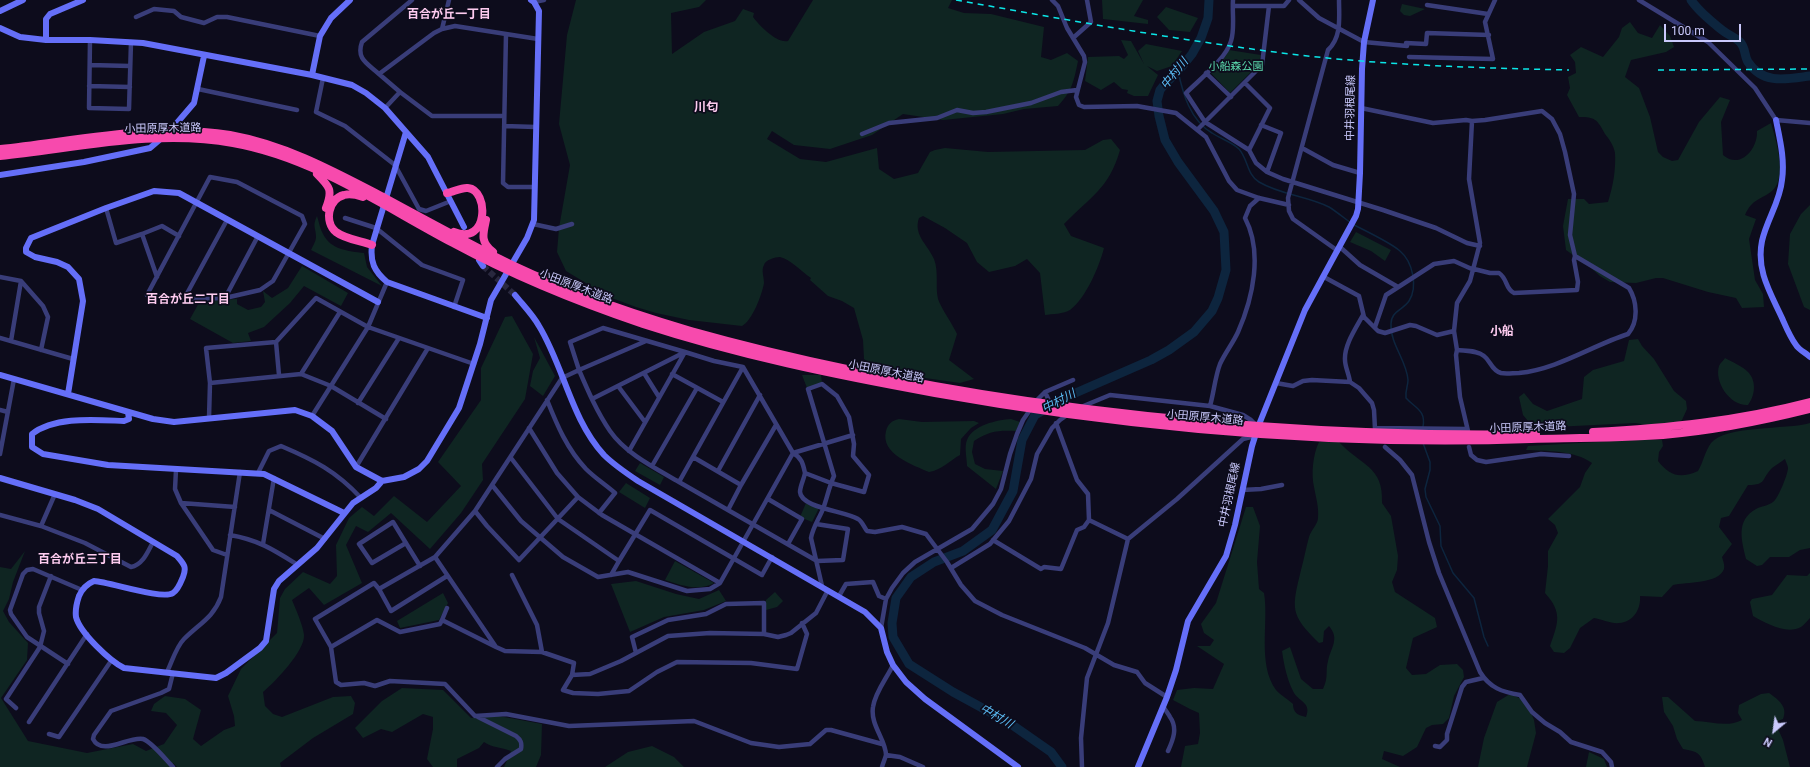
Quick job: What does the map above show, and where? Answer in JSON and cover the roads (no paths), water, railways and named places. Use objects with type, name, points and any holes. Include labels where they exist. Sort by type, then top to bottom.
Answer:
[{"type":"highway","name":"小田原厚木道路","points":[[177,134],[256,147],[310,167],[453,243],[514,273],[556,292],[644,324],[690,338],[809,368],[981,398],[1090,414],[1243,429],[1471,435],[1646,429],[1712,422],[1762,414],[1810,402]]},
{"type":"highway","name":"小田原厚木道路","points":[[0,149],[177,134],[230,136],[282,149],[316,162],[506,262],[600,301],[692,331],[812,362],[981,398]]},
{"type":"highway","name":"小田原厚木道路","points":[[0,156],[141,136]]},
{"type":"highway","points":[[310,167],[326,182],[329,188],[329,200],[325,214],[328,228],[337,237],[344,240],[372,245]]},
{"type":"highway","points":[[447,193],[452,188],[463,183],[479,189],[487,212],[482,233],[484,244],[506,262]]},
{"type":"highway","points":[[408,211],[457,233],[470,233],[476,230],[480,225],[483,216],[476,193],[467,188],[447,193]]},
{"type":"highway","points":[[372,245],[336,232],[332,227],[329,215],[332,203],[343,195],[357,195],[378,202]]},
{"type":"highway","name":"小田原厚木道路","points":[[1262,429],[1367,439],[1472,441],[1662,435],[1714,429],[1810,409]]},
{"type":"street","points":[[0,10],[24,0]]},
{"type":"street","points":[[46,40],[46,19],[50,14],[83,0]]},
{"type":"street","points":[[312,75],[320,36],[331,18],[350,0]]},
{"type":"street","points":[[412,0],[362,42],[359,51],[361,57],[400,92],[432,116],[504,116]]},
{"type":"street","points":[[442,29],[449,0]]},
{"type":"street","points":[[532,1],[544,0]]},
{"type":"street","points":[[1052,0],[1058,6],[1067,28],[1085,59],[1076,100],[1082,107],[1137,106],[1172,112],[1199,128],[1206,136],[1229,181],[1237,190],[1259,198],[1289,205]]},
{"type":"street","points":[[1073,38],[1091,22],[1087,0]]},
{"type":"street","points":[[1233,0],[1232,40],[1222,57],[1186,92],[1205,122],[1249,150],[1256,163],[1267,172],[1293,182],[1436,228],[1467,243],[1480,246]]},
{"type":"street","points":[[1233,6],[1284,6],[1289,0]]},
{"type":"street","points":[[1299,0],[1319,18],[1364,42],[1407,45],[1426,44],[1427,32],[1489,35]]},
{"type":"street","points":[[1339,0],[1339,30],[1333,46],[1328,50],[1288,198],[1289,205],[1293,219],[1339,249],[1360,265],[1398,288]]},
{"type":"street","name":"中井羽根尾線","points":[[1138,767],[1167,697],[1176,670],[1188,621],[1226,556],[1235,525],[1255,436],[1262,429],[1276,383],[1305,310],[1350,230],[1356,216],[1360,173],[1364,42],[1374,0]]},
{"type":"street","points":[[1409,57],[1493,59],[1485,22],[1494,0]]},
{"type":"street","points":[[1639,0],[1708,42],[1755,88],[1776,120],[1783,161],[1782,181],[1778,201],[1768,222],[1763,239],[1761,266],[1765,283],[1793,340],[1800,349],[1810,357]]},
{"type":"street","points":[[0,375],[153,419],[174,422],[295,410],[312,416],[332,431],[356,467],[382,481],[404,478],[419,469],[427,461],[459,408],[474,364],[491,300],[519,252],[533,224],[539,11],[532,1]]},
{"type":"street","points":[[1427,5],[1488,14]]},
{"type":"street","points":[[1199,128],[1259,69],[1264,60],[1269,6]]},
{"type":"street","points":[[136,17],[154,9],[174,11],[181,17],[204,23],[217,17],[227,17],[320,36]]},
{"type":"street","points":[[379,74],[434,33],[442,29],[455,26],[538,39]]},
{"type":"street","points":[[0,28],[20,37],[46,40],[131,42],[312,75],[352,85],[366,93],[385,108],[428,157],[464,228]]},
{"type":"street","points":[[506,34],[503,183],[508,187],[535,187]]},
{"type":"street","points":[[90,40],[88,108],[129,109],[131,42]]},
{"type":"street","points":[[0,175],[84,162],[150,148],[192,107],[198,89],[204,56]]},
{"type":"street","points":[[90,65],[130,66]]},
{"type":"street","points":[[1206,73],[1231,97]]},
{"type":"street","points":[[324,78],[316,112],[346,126],[395,166],[419,209],[426,211],[451,201]]},
{"type":"street","points":[[1245,83],[1270,108],[1249,150]]},
{"type":"street","points":[[89,86],[130,87]]},
{"type":"street","points":[[198,89],[297,110]]},
{"type":"street","points":[[862,134],[889,123],[937,118],[958,110],[973,113],[986,112],[1031,103],[1061,92],[1077,90]]},
{"type":"street","points":[[385,108],[400,92]]},
{"type":"street","points":[[1361,108],[1433,123],[1466,120],[1472,121],[1542,111],[1552,119],[1561,138],[1574,194],[1570,235],[1575,256],[1574,260],[1578,282],[1577,290],[1514,294],[1509,290],[1505,278],[1499,273],[1474,270],[1454,261],[1440,262],[1434,264],[1386,295],[1375,327]]},
{"type":"street","points":[[1776,120],[1810,123]]},
{"type":"street","points":[[1276,383],[1293,386],[1304,381],[1312,380],[1350,382],[1359,388],[1372,403],[1375,429],[1467,430],[1460,397],[1457,350],[1454,331],[1457,303],[1470,281],[1480,246],[1469,179],[1472,121]]},
{"type":"street","points":[[1261,125],[1281,134],[1267,172]]},
{"type":"street","points":[[504,126],[536,127]]},
{"type":"street","points":[[406,132],[372,245],[371,256],[375,270],[387,282],[487,318]]},
{"type":"street","points":[[1302,148],[1333,165],[1360,173]]},
{"type":"street","points":[[210,177],[222,178],[237,182],[302,216],[305,224],[273,281],[260,290],[225,298],[184,299],[147,295],[197,203],[210,177]]},
{"type":"street","points":[[68,394],[83,300],[79,279],[68,267],[57,262],[35,258],[26,252],[26,248],[31,238],[106,208],[154,191],[179,193],[378,302]]},
{"type":"street","points":[[1210,406],[1221,363],[1239,331],[1251,291],[1254,268],[1254,245],[1251,230],[1245,218],[1250,206],[1259,198]]},
{"type":"street","points":[[106,208],[116,243],[162,226],[179,236]]},
{"type":"street","points":[[345,218],[376,228],[422,265],[463,280],[454,307]]},
{"type":"street","points":[[184,299],[227,220]]},
{"type":"street","points":[[533,224],[556,229],[572,224]]},
{"type":"street","points":[[142,234],[157,277]]},
{"type":"street","points":[[225,298],[258,236]]},
{"type":"street","points":[[1457,350],[1478,353],[1484,356],[1494,370],[1501,373],[1532,372],[1559,363],[1610,340],[1628,334],[1635,319],[1633,294],[1629,288],[1575,256]]},
{"type":"street","points":[[479,260],[483,266]]},
{"type":"street","points":[[0,277],[21,281],[44,306],[48,317],[41,350]]},
{"type":"street","points":[[1324,277],[1359,296],[1363,315],[1378,331],[1385,333],[1410,325],[1437,335],[1454,331]]},
{"type":"street","points":[[11,341],[21,281]]},
{"type":"street","points":[[312,416],[368,327],[387,282]]},
{"type":"street","points":[[515,295],[539,326],[553,352],[562,378],[592,439],[604,454],[620,469],[839,596],[865,612],[882,628]]},
{"type":"street","points":[[209,418],[210,383],[206,348],[276,342],[316,298],[368,327],[474,364]]},
{"type":"street","points":[[301,374],[340,312]]},
{"type":"street","points":[[1350,382],[1345,355],[1350,339],[1363,315]]},
{"type":"street","points":[[816,524],[848,529],[843,560],[817,562],[754,524],[679,482],[629,451],[611,432],[592,399],[579,370],[570,342],[603,328],[714,361],[743,367],[776,426],[793,453],[799,456],[802,461],[805,474],[800,491],[803,498],[807,502],[846,513],[859,520],[867,531],[875,532],[902,527],[926,534],[951,568],[961,585],[976,601],[1002,615],[1064,639],[1114,665],[1137,672],[1145,683],[1167,697]]},
{"type":"street","points":[[0,338],[73,359]]},
{"type":"street","points":[[358,403],[399,338]]},
{"type":"street","points":[[379,589],[435,557],[475,511],[562,378],[646,341]]},
{"type":"street","points":[[276,342],[278,376]]},
{"type":"street","points":[[356,467],[428,348]]},
{"type":"street","points":[[592,399],[685,352]]},
{"type":"street","points":[[629,451],[685,352]]},
{"type":"street","points":[[679,482],[743,367]]},
{"type":"street","points":[[644,373],[659,397]]},
{"type":"street","points":[[210,383],[301,374],[331,386],[386,419]]},
{"type":"street","points":[[672,374],[723,402]]},
{"type":"street","points":[[0,454],[14,379]]},
{"type":"street","points":[[1018,767],[925,699],[906,682],[887,652],[882,628],[886,599],[903,573],[915,562],[972,530],[993,504],[1001,489],[1010,454],[1023,420],[1045,392],[1073,380]]},
{"type":"street","points":[[805,474],[830,483],[864,492],[869,476],[853,456],[852,435],[846,410],[837,396],[822,384],[808,389],[834,476],[830,483],[824,508],[812,530],[811,538],[822,586]]},
{"type":"street","points":[[618,386],[645,422]]},
{"type":"street","points":[[652,466],[697,388]]},
{"type":"street","points":[[993,540],[1041,569],[1044,567],[1061,569],[1077,530],[1084,527],[1089,520],[1088,494],[1076,480],[1058,422],[1045,392]]},
{"type":"street","points":[[718,470],[760,395]]},
{"type":"street","points":[[951,568],[993,540],[1009,521],[1025,494],[1037,454],[1058,422],[1078,408],[1110,395],[1210,406],[1243,415],[1252,420],[1262,429]]},
{"type":"street","points":[[547,400],[559,431],[571,449],[587,469],[615,493],[599,513]]},
{"type":"street","points":[[0,410],[8,412]]},
{"type":"street","points":[[128,412],[129,419],[124,421],[84,419],[41,427],[32,434],[32,447],[43,454],[108,465],[176,470],[258,473],[274,478],[344,513]]},
{"type":"street","points":[[728,510],[776,426]]},
{"type":"street","points":[[529,428],[557,473],[578,497],[599,513],[720,582]]},
{"type":"street","points":[[492,485],[521,521],[563,557],[598,577],[628,572],[687,591],[710,589],[720,582],[793,453],[824,445],[852,435]]},
{"type":"street","points":[[1082,767],[1081,738],[1087,678],[1108,623],[1128,539],[1177,499],[1243,439],[1255,436]]},
{"type":"street","points":[[258,473],[269,451],[281,446],[314,460],[346,482],[361,498]]},
{"type":"street","points":[[1385,446],[1400,460],[1412,475],[1428,542],[1439,573],[1483,678],[1493,688],[1507,693],[1520,695],[1532,712],[1545,723],[1560,732],[1571,742],[1602,752],[1611,762],[1612,767]]},
{"type":"street","points":[[1469,447],[1470,455],[1481,462],[1541,454],[1569,456]]},
{"type":"street","points":[[693,457],[718,470],[741,485]]},
{"type":"street","points":[[511,458],[558,519],[619,561]]},
{"type":"street","points":[[176,470],[175,489],[180,503],[213,550],[227,554]]},
{"type":"street","points":[[173,767],[148,742],[142,739],[136,739],[103,747],[96,744],[93,739],[105,718],[111,711],[169,689],[170,673],[183,639],[208,619],[218,606],[221,597],[240,472]]},
{"type":"street","points":[[0,478],[55,494],[98,509],[177,556],[186,568],[182,579],[173,593],[160,595],[94,581],[82,590],[77,602],[76,612],[78,622],[111,661],[124,668],[216,678],[226,673],[260,648],[266,641],[274,589],[279,581],[317,548],[353,503],[376,488],[382,481]]},
{"type":"street","points":[[264,544],[274,478]]},
{"type":"street","points":[[1242,490],[1261,490],[1282,485]]},
{"type":"street","points":[[41,526],[55,494]]},
{"type":"street","points":[[475,511],[519,560],[578,497]]},
{"type":"street","points":[[768,499],[802,519],[788,544]]},
{"type":"street","points":[[180,503],[235,507]]},
{"type":"street","points":[[269,510],[325,539]]},
{"type":"street","points":[[611,575],[650,510],[762,575],[772,557]]},
{"type":"street","points":[[0,515],[41,526],[85,543],[132,567],[141,562],[153,542]]},
{"type":"street","points":[[1089,520],[1128,539]]},
{"type":"street","points":[[406,543],[372,563],[359,544],[393,522],[406,543],[420,566]]},
{"type":"street","points":[[230,535],[250,538],[264,544],[298,565]]},
{"type":"street","points":[[435,557],[496,647]]},
{"type":"street","points":[[68,664],[40,647],[27,637],[10,610],[23,574],[27,570],[33,569],[82,590]]},
{"type":"street","points":[[16,708],[6,699],[40,647],[44,631],[39,613],[39,607],[51,576]]},
{"type":"street","points":[[447,576],[391,611],[374,583],[314,619],[331,647],[336,682],[341,684],[364,683],[375,686],[390,681],[407,681],[421,684],[445,684],[475,716],[482,718],[520,740],[522,744],[521,749],[505,759],[497,767]]},
{"type":"street","points":[[512,576],[537,625],[542,652]]},
{"type":"street","points":[[839,596],[846,584],[873,582],[879,596],[886,599]]},
{"type":"street","points":[[572,675],[590,674],[636,653],[668,636],[710,632],[764,634],[778,637],[786,635],[791,633],[816,613],[828,590]]},
{"type":"street","points":[[636,653],[632,637],[668,620],[706,614],[726,604],[764,603],[764,634]]},
{"type":"street","points":[[331,647],[378,620],[400,632],[440,624],[447,608]]},
{"type":"street","points":[[442,620],[505,651],[542,652],[574,663],[572,675],[563,690],[573,693],[598,694],[629,691],[657,672],[677,662],[750,663],[798,669],[807,634],[802,624]]},
{"type":"street","points":[[30,722],[87,634]]},
{"type":"street","points":[[49,734],[59,737],[111,661]]},
{"type":"street","points":[[882,767],[886,754],[876,729],[873,707],[877,695],[894,665]]},
{"type":"street","points":[[1435,746],[1440,747],[1447,740],[1447,734],[1462,687],[1466,682],[1483,678]]},
{"type":"street","points":[[1163,706],[1172,718],[1175,729],[1174,739],[1168,751]]},
{"type":"street","points":[[475,716],[506,714],[569,726],[694,721],[751,743],[779,747],[810,744],[826,730],[831,730],[882,744]]},
{"type":"street","points":[[886,754],[900,757],[923,767]]},
{"type":"waterway","name":"中村川","points":[[1062,767],[1051,752],[1008,722],[953,692],[909,664],[893,637],[892,623],[896,598],[911,577],[934,562],[963,551],[992,530],[1013,491],[1022,440],[1035,415],[1064,398],[1151,360],[1169,350],[1194,332],[1212,311],[1218,298],[1226,270],[1224,232],[1214,211],[1178,162],[1165,140],[1157,101],[1160,90],[1192,54],[1201,38],[1208,18],[1209,0]]},
{"type":"waterway","points":[[1691,0],[1709,20],[1740,42],[1748,62],[1761,74],[1776,79],[1810,76]]},
{"type":"waterway","points":[[1178,71],[1182,89],[1193,114],[1204,128],[1233,144],[1239,149],[1255,179],[1276,190],[1321,203],[1351,223]]},
{"type":"waterway","points":[[1354,225],[1378,237],[1400,251],[1408,261],[1411,268],[1414,282],[1412,295],[1407,304],[1393,316],[1391,331],[1407,373],[1408,380],[1406,398],[1422,413],[1424,421],[1423,427]]},
{"type":"waterway","points":[[1423,443],[1430,462],[1430,470],[1425,489],[1426,497],[1440,526],[1441,546],[1453,573],[1474,598],[1484,637],[1488,646]]},
{"type":"tunnel","points":[[483,266],[515,295]]},
{"type":"railway","points":[[956,0],[1164,36],[1325,58],[1429,65],[1569,70]]},
{"type":"railway","points":[[1658,70],[1810,69]]},
{"type":"district","name":"百合が丘一丁目","points":[[449,15]]},
{"type":"district","name":"川匂","points":[[706,108]]},
{"type":"district","name":"百合が丘二丁目","points":[[188,300]]},
{"type":"district","name":"小船","points":[[1502,332]]},
{"type":"district","name":"百合が丘三丁目","points":[[80,560]]},
{"type":"park label","name":"小船森公園","points":[[1236,67]]}]
